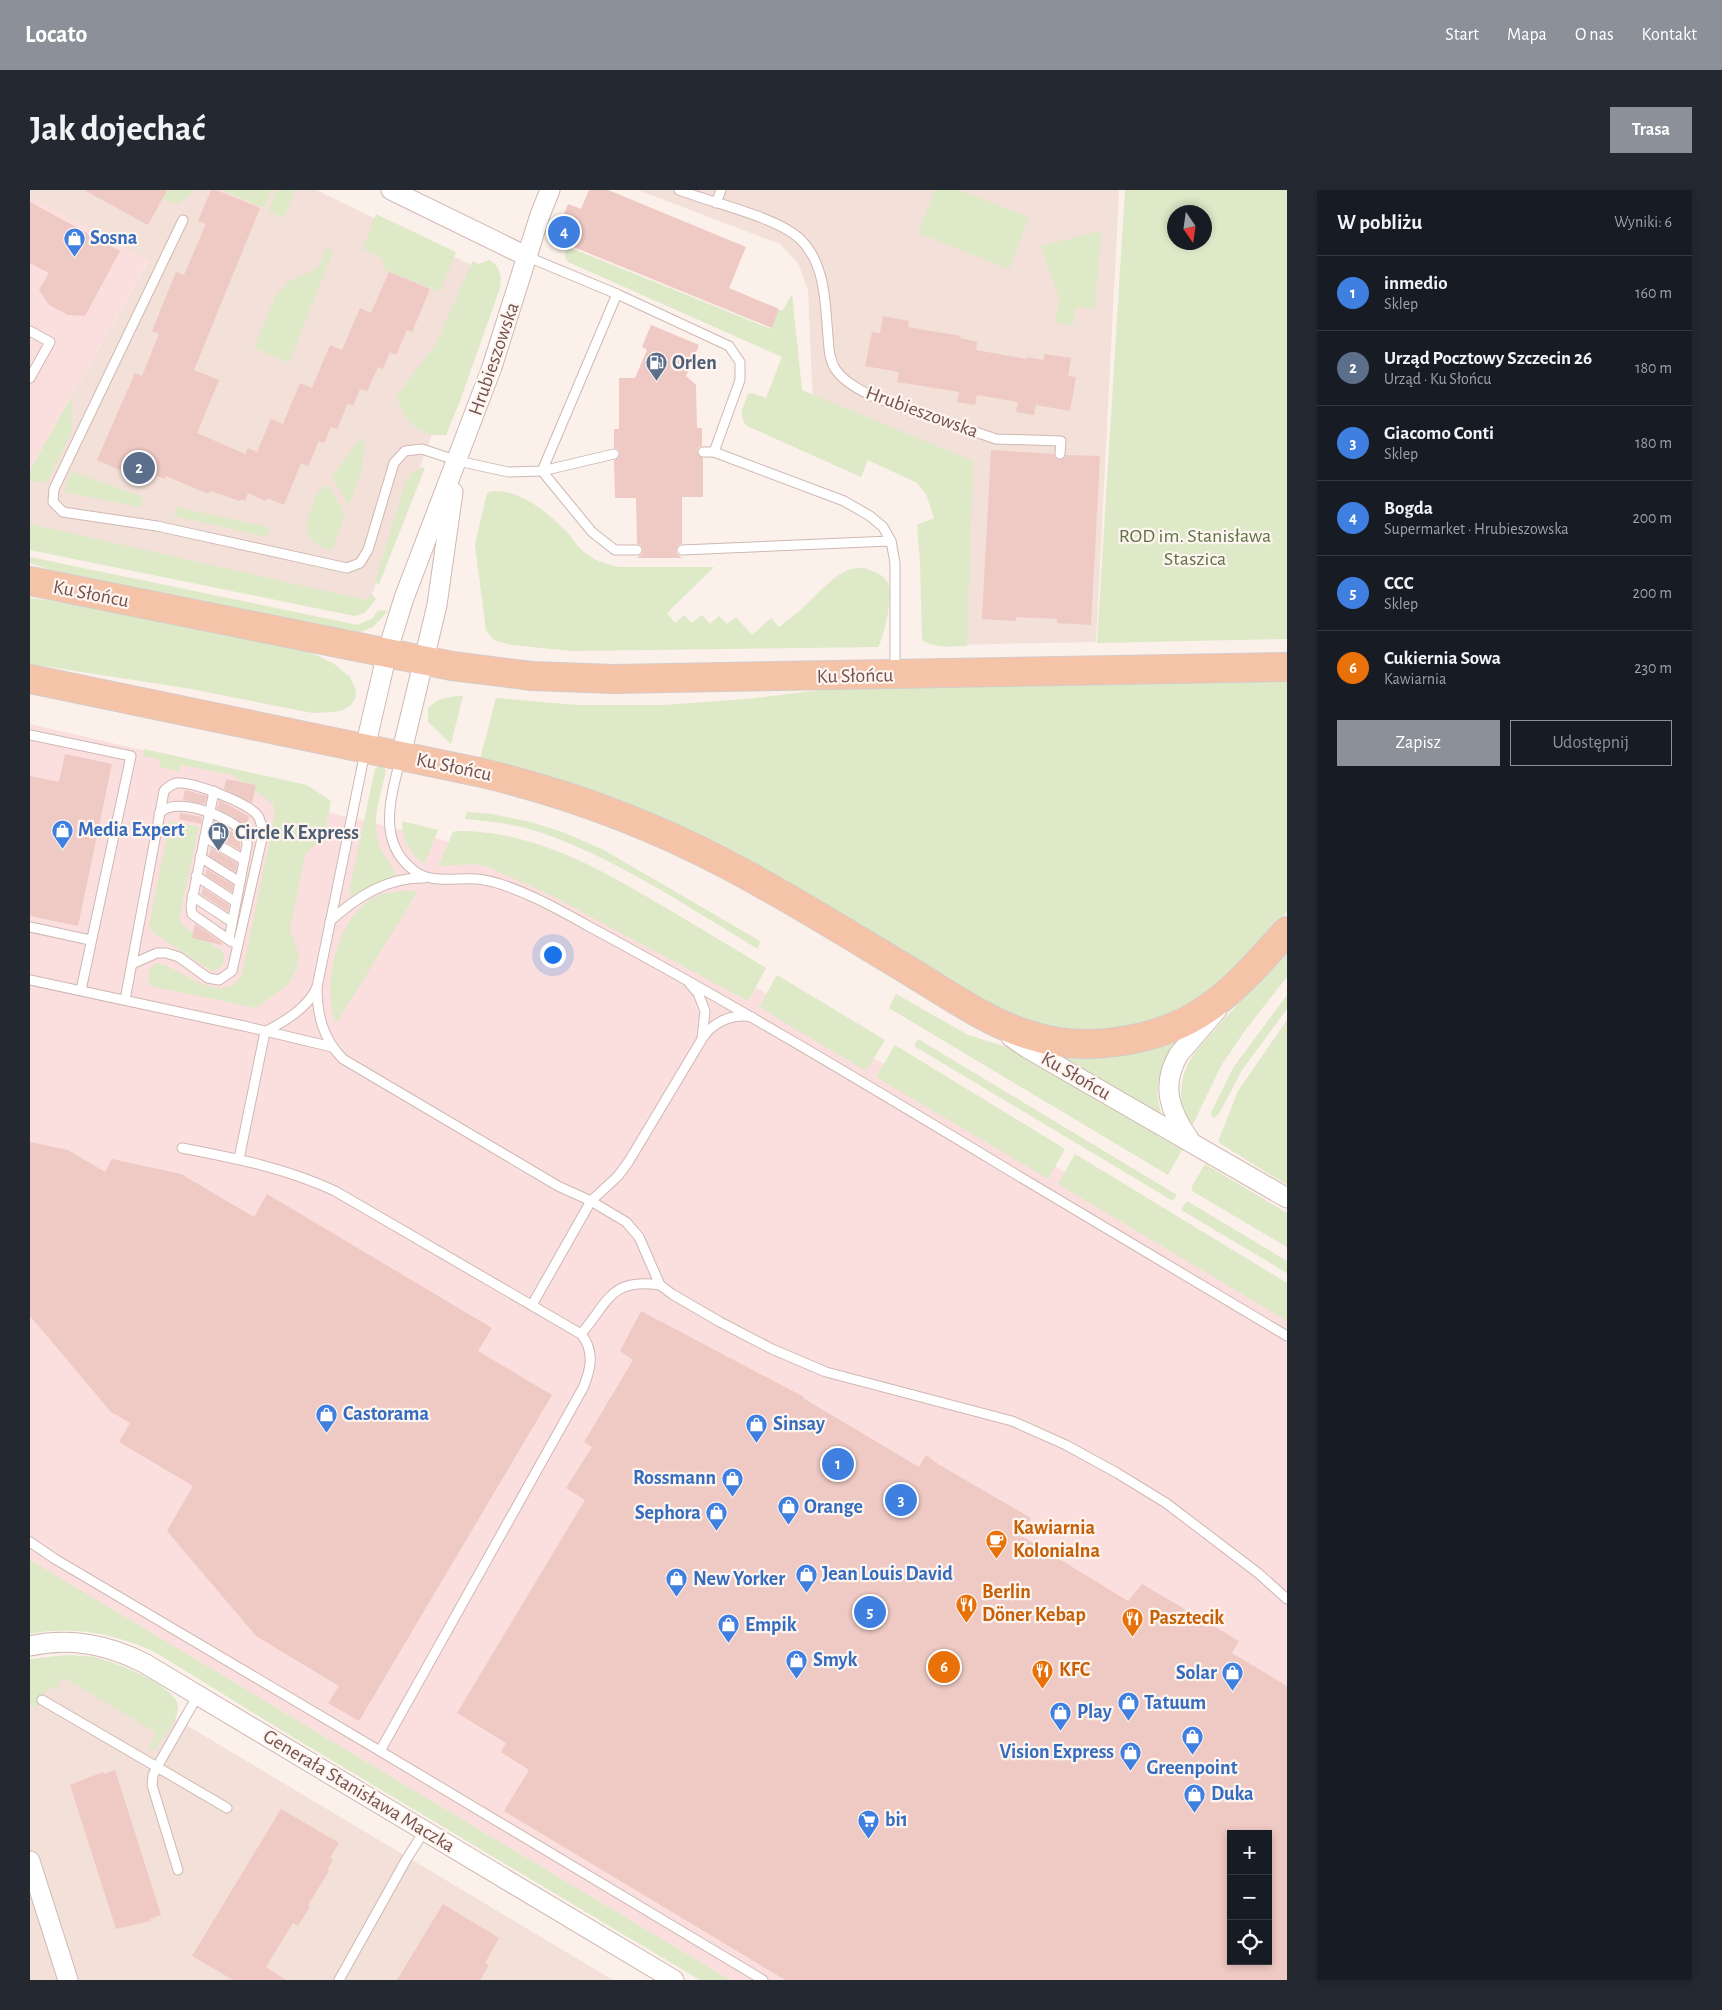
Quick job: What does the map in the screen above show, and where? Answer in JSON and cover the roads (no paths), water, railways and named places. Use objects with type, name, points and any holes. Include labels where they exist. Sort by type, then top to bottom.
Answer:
[{"type":"main road","name":"Ku Słońcu","points":[[30,581],[425,661],[492,672],[587,679],[1287,667]]},
{"type":"main road","name":"Ku Słońcu","points":[[30,679],[401,755],[524,783],[611,812],[726,864],[962,1003],[1017,1031],[1031,1036],[1062,1042],[1115,1042],[1149,1036],[1190,1020],[1212,1006],[1242,981],[1287,931]]},
{"type":"street","points":[[391,190],[535,260]]},
{"type":"street","name":"Hrubieszowska","points":[[386,653],[404,598],[535,260],[540,216],[550,190]]},
{"type":"street","name":"Hrubieszowska","points":[[425,661],[438,600],[458,461]]},
{"type":"street","points":[[365,748],[386,653]]},
{"type":"street","name":"Ku Słońcu","points":[[401,755],[425,661]]},
{"type":"street","name":"Ku Słońcu","points":[[1193,1144],[1176,1120],[1171,1106],[1169,1088],[1172,1070],[1175,1062],[1188,1044],[1242,981]]},
{"type":"street","name":"Ku Słońcu","points":[[962,1003],[1027,1048],[1287,1198]]},
{"type":"street","name":"Generała Stanisława Maczka","points":[[30,1646],[48,1643],[79,1643],[118,1650],[144,1662],[674,1980]]},
{"type":"street","points":[[30,1862],[68,1980]]},
{"type":"lane","name":"Hrubieszowska","points":[[679,190],[786,228],[800,239],[813,255],[821,273],[829,354],[835,369],[858,389],[876,398],[996,440],[1060,441],[1060,454]]},
{"type":"lane","points":[[716,203],[721,190]]},
{"type":"lane","points":[[183,220],[54,489],[53,502],[63,512],[157,526],[347,568],[360,563],[368,550],[394,463],[405,451],[422,449],[458,461],[508,472],[542,472],[614,454]]},
{"type":"lane","points":[[535,260],[618,294],[728,346],[740,362],[740,380],[714,452]]},
{"type":"lane","points":[[542,472],[618,294]]},
{"type":"lane","points":[[30,331],[50,342],[30,378]]},
{"type":"lane","points":[[702,452],[714,452],[844,501],[870,516],[883,527],[891,540],[895,564],[894,675]]},
{"type":"lane","points":[[542,472],[592,532],[615,550],[637,550]]},
{"type":"lane","points":[[682,550],[891,540]]},
{"type":"lane","points":[[30,735],[131,756],[90,940],[81,990]]},
{"type":"lane","points":[[365,748],[317,987],[319,1013],[332,1047],[343,1059],[441,1118],[558,1186],[591,1201],[626,1222],[639,1237],[660,1285]]},
{"type":"lane","points":[[401,755],[392,793],[389,829],[396,850],[403,861],[415,872],[426,878]]},
{"type":"lane","points":[[126,1000],[132,964],[159,814],[164,792],[170,785],[180,782],[214,791],[252,810],[258,816],[263,834],[232,971],[219,980],[208,978],[179,957],[166,953],[158,953],[132,964]]},
{"type":"lane","points":[[214,791],[190,906],[192,914],[229,939],[238,948]]},
{"type":"lane","points":[[159,814],[169,806],[177,805],[210,812],[241,830],[247,836],[247,845],[229,939]]},
{"type":"lane","points":[[205,837],[244,860]]},
{"type":"lane","points":[[200,858],[240,882]]},
{"type":"lane","points":[[196,876],[236,902]]},
{"type":"lane","points":[[330,921],[355,901],[390,883],[408,879],[480,879],[498,884],[579,921],[754,1018],[1287,1336]]},
{"type":"lane","points":[[192,896],[232,922]]},
{"type":"lane","points":[[30,927],[90,940]]},
{"type":"lane","points":[[674,973],[689,983],[698,993],[703,1004],[705,1017],[702,1039]]},
{"type":"lane","points":[[30,980],[332,1047]]},
{"type":"lane","points":[[239,1159],[265,1032],[299,1009],[311,998],[317,987]]},
{"type":"lane","points":[[532,1305],[591,1201],[618,1176],[629,1161],[702,1039],[719,1022],[736,1017],[754,1018]]},
{"type":"lane","points":[[182,1148],[239,1159],[308,1178],[335,1191],[581,1334],[590,1347],[588,1377],[584,1388],[380,1751]]},
{"type":"lane","points":[[581,1334],[606,1299],[619,1289],[630,1284],[647,1283],[660,1285],[672,1294],[751,1339],[826,1372],[1012,1421],[1066,1445],[1117,1472],[1166,1503],[1258,1573],[1287,1599]]},
{"type":"lane","points":[[30,1542],[55,1559],[763,1980]]},
{"type":"lane","points":[[178,1870],[152,1785],[153,1775],[198,1694]]},
{"type":"lane","points":[[42,1700],[227,1808]]},
{"type":"lane","points":[[339,1980],[424,1830]]},
{"type":"place","name":"Bogda","points":[[564,232]]},
{"type":"place","name":"Sosna","points":[[74,257]]},
{"type":"place","name":"Orlen","points":[[656,382]]},
{"type":"place","name":"Urząd Pocztowy Szczecin 26","points":[[139,468]]},
{"type":"place","name":"Media Expert","points":[[62,849]]},
{"type":"place","name":"Circle K Express","points":[[219,852]]},
{"type":"place","name":"Castorama","points":[[327,1433]]},
{"type":"place","name":"Sinsay","points":[[757,1443]]},
{"type":"place","name":"inmedio","points":[[838,1464]]},
{"type":"place","name":"Rossmann","points":[[732,1497]]},
{"type":"place","name":"Giacomo Conti","points":[[901,1500]]},
{"type":"place","name":"Orange","points":[[788,1526]]},
{"type":"place","name":"Sephora","points":[[717,1532]]},
{"type":"place","name":"Kawiarnia Kolonialna","points":[[997,1559]]},
{"type":"place","name":"Jean Louis David","points":[[806,1593]]},
{"type":"place","name":"New Yorker","points":[[677,1598]]},
{"type":"place","name":"CCC","points":[[870,1612]]},
{"type":"place","name":"Berlin Döner Kebap","points":[[966,1623]]},
{"type":"place","name":"Pasztecik","points":[[1133,1637]]},
{"type":"place","name":"Empik","points":[[729,1644]]},
{"type":"place","name":"Cukiernia Sowa","points":[[944,1667]]},
{"type":"place","name":"Smyk","points":[[797,1679]]},
{"type":"place","name":"KFC","points":[[1043,1689]]},
{"type":"place","name":"Solar","points":[[1233,1692]]},
{"type":"place","name":"Tatuum","points":[[1128,1722]]},
{"type":"place","name":"Play","points":[[1061,1731]]},
{"type":"place","name":"Greenpoint","points":[[1192,1755]]},
{"type":"place","name":"Vision Express","points":[[1130,1771]]},
{"type":"place","name":"Duka","points":[[1195,1813]]},
{"type":"place","name":"bi1","points":[[869,1839]]},
{"type":"park label","name":"ROD im. Stanisława Staszica","points":[[1195,548]]}]
